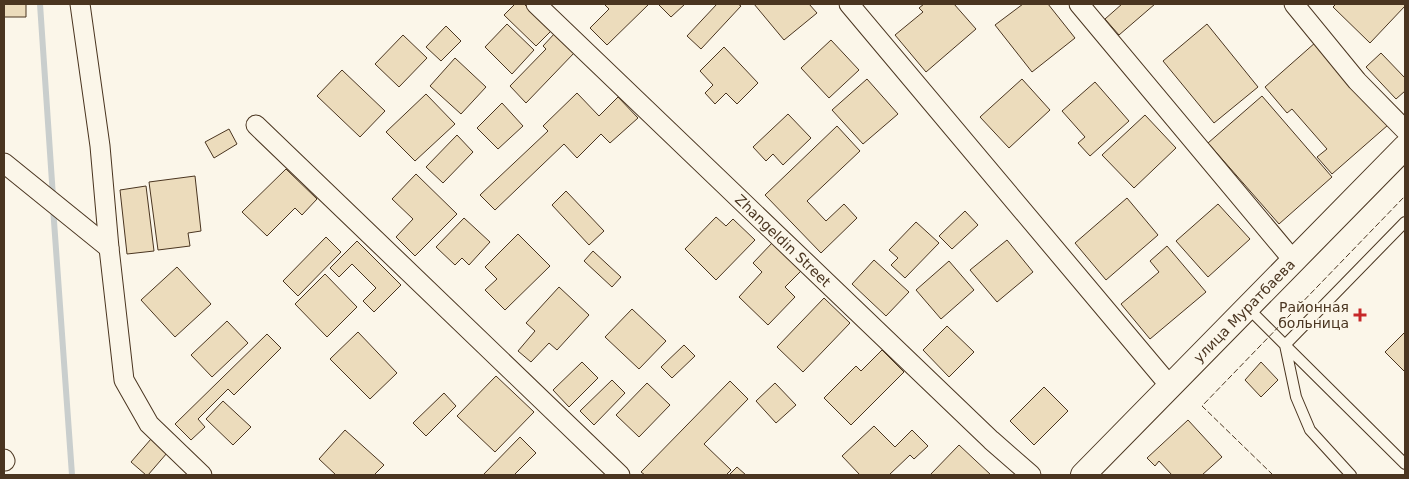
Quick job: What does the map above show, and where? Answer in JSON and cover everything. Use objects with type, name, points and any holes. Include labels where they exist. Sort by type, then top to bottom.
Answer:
[{"type":"street","points":[[80,4],[99,138],[124,380],[148,424],[202,475]]},
{"type":"street","name":"Zhangeldin Street","points":[[536,4],[984,433],[1031,475]]},
{"type":"street","points":[[848,4],[1170,386]]},
{"type":"street","points":[[1079,4],[1293,260]]},
{"type":"street","points":[[1294,4],[1357,81],[1405,130]]},
{"type":"street","points":[[256,125],[620,475]]},
{"type":"street","name":"улица Муратбаева","points":[[1083,475],[1405,147]]},
{"type":"street","points":[[4,163],[109,248]]},
{"type":"lane","points":[[1285,345],[1405,222]]},
{"type":"lane","points":[[1247,307],[1405,464]]},
{"type":"lane","points":[[1285,345],[1296,397],[1310,430],[1351,475]]},
{"type":"building","points":[[4,4],[26,4],[26,17],[4,17]]},
{"type":"building","points":[[515,4],[524,4],[552,30],[536,46],[504,15]]},
{"type":"building","points":[[604,4],[649,4],[607,45],[590,28],[609,9]]},
{"type":"building","points":[[658,4],[685,4],[671,17]]},
{"type":"building","points":[[717,4],[738,4],[741,6],[701,49],[687,36]]},
{"type":"building","points":[[754,4],[809,4],[817,13],[784,40]]},
{"type":"building","points":[[924,4],[954,4],[976,29],[926,72],[895,35],[923,12],[919,8]]},
{"type":"building","points":[[1023,4],[1048,4],[1075,38],[1032,72],[995,25]]},
{"type":"building","points":[[1122,4],[1155,4],[1119,35],[1105,19]]},
{"type":"building","points":[[1336,4],[1405,4],[1405,6],[1370,43],[1333,7]]},
{"type":"building","points":[[507,24],[534,50],[512,74],[485,47]]},
{"type":"building","points":[[1207,24],[1258,87],[1214,123],[1163,61]]},
{"type":"building","points":[[446,26],[461,41],[441,61],[426,47]]},
{"type":"building","points":[[555,33],[575,52],[526,103],[510,86],[546,49],[543,46]]},
{"type":"building","points":[[403,35],[427,58],[399,87],[375,64]]},
{"type":"building","points":[[831,40],[859,70],[829,98],[801,68]]},
{"type":"building","points":[[1316,42],[1388,125],[1332,174],[1317,157],[1327,149],[1292,109],[1287,113],[1265,87]]},
{"type":"building","points":[[724,47],[758,83],[737,104],[726,93],[715,104],[705,93],[713,85],[700,71]]},
{"type":"building","points":[[1381,53],[1405,78],[1405,91],[1396,99],[1366,67]]},
{"type":"building","points":[[455,58],[486,87],[461,114],[430,86]]},
{"type":"building","points":[[342,70],[385,111],[360,137],[317,96]]},
{"type":"building","points":[[867,79],[898,114],[863,144],[832,110]]},
{"type":"building","points":[[1022,79],[1050,110],[1009,148],[980,117]]},
{"type":"building","points":[[1095,82],[1129,121],[1090,156],[1078,143],[1085,137],[1062,111]]},
{"type":"building","points":[[577,93],[599,116],[618,97],[638,118],[610,143],[601,134],[577,158],[564,144],[495,210],[480,195],[548,131],[543,126]]},
{"type":"building","points":[[426,94],[455,124],[415,161],[386,132]]},
{"type":"building","points":[[1262,96],[1332,177],[1279,224],[1208,143]]},
{"type":"building","points":[[502,103],[523,126],[498,149],[477,128]]},
{"type":"building","points":[[788,114],[811,138],[783,165],[773,154],[766,161],[753,147]]},
{"type":"building","points":[[1145,115],[1176,148],[1134,188],[1102,155]]},
{"type":"building","points":[[837,126],[860,151],[807,201],[826,221],[844,204],[857,218],[821,253],[765,195]]},
{"type":"building","points":[[229,129],[237,144],[214,158],[205,142]]},
{"type":"building","points":[[457,135],[473,152],[443,183],[426,167]]},
{"type":"building","points":[[286,169],[317,199],[302,215],[295,208],[267,236],[242,212]]},
{"type":"building","points":[[416,174],[457,214],[415,256],[396,237],[413,219],[392,199]]},
{"type":"building","points":[[195,176],[201,231],[188,233],[190,246],[158,250],[149,182]]},
{"type":"building","points":[[146,186],[154,251],[127,254],[120,190]]},
{"type":"building","points":[[566,191],[604,231],[589,245],[552,205]]},
{"type":"building","points":[[1127,198],[1158,235],[1106,280],[1075,243]]},
{"type":"building","points":[[1218,204],[1250,239],[1208,277],[1176,241]]},
{"type":"building","points":[[965,211],[978,225],[952,249],[939,236]]},
{"type":"building","points":[[716,217],[726,226],[733,219],[755,240],[716,280],[685,249]]},
{"type":"building","points":[[464,218],[490,242],[469,265],[462,258],[455,265],[436,247]]},
{"type":"building","points":[[916,222],[939,243],[905,278],[891,265],[898,258],[889,250]]},
{"type":"building","points":[[518,234],[550,266],[505,310],[485,290],[497,279],[485,267]]},
{"type":"building","points":[[326,237],[341,252],[298,296],[283,281]]},
{"type":"building","points":[[1007,240],[1033,272],[997,302],[970,270]]},
{"type":"building","points":[[357,241],[401,285],[374,312],[363,301],[376,288],[352,264],[339,277],[330,268]]},
{"type":"building","points":[[773,242],[802,270],[785,287],[795,297],[768,325],[739,297],[762,272],[753,263]]},
{"type":"building","points":[[1167,246],[1206,292],[1150,339],[1121,304],[1159,272],[1150,261]]},
{"type":"building","points":[[593,251],[621,277],[612,287],[584,261]]},
{"type":"building","points":[[874,260],[909,292],[886,316],[852,284]]},
{"type":"building","points":[[949,261],[974,290],[941,319],[916,290]]},
{"type":"building","points":[[177,267],[211,304],[175,337],[141,300]]},
{"type":"building","points":[[325,274],[357,307],[327,337],[295,304]]},
{"type":"building","points":[[559,287],[589,315],[557,350],[549,343],[531,362],[518,351],[535,331],[526,323]]},
{"type":"building","points":[[824,298],[850,323],[803,372],[777,347]]},
{"type":"building","points":[[632,309],[666,341],[639,369],[605,337]]},
{"type":"building","points":[[227,321],[248,343],[212,377],[191,355]]},
{"type":"building","points":[[947,326],[974,352],[949,377],[923,350]]},
{"type":"building","points":[[358,332],[397,373],[370,399],[330,359]]},
{"type":"building","points":[[1405,332],[1405,372],[1385,352]]},
{"type":"building","points":[[267,334],[281,348],[234,395],[228,389],[198,419],[205,427],[191,440],[175,424]]},
{"type":"building","points":[[684,345],[695,356],[672,378],[661,367]]},
{"type":"building","points":[[882,350],[904,372],[851,425],[824,398],[856,366],[861,371]]},
{"type":"building","points":[[582,362],[598,378],[569,407],[553,390]]},
{"type":"building","points":[[1261,362],[1278,380],[1261,397],[1245,380]]},
{"type":"building","points":[[496,376],[534,412],[495,452],[457,416]]},
{"type":"building","points":[[612,380],[625,393],[594,425],[580,411]]},
{"type":"building","points":[[730,381],[748,399],[704,444],[731,470],[726,475],[645,475],[641,472]]},
{"type":"building","points":[[647,383],[670,405],[639,437],[616,415]]},
{"type":"building","points":[[775,383],[796,405],[776,423],[756,401]]},
{"type":"building","points":[[1044,387],[1068,411],[1034,445],[1010,421]]},
{"type":"building","points":[[444,393],[456,406],[426,436],[413,423]]},
{"type":"building","points":[[223,401],[251,427],[233,445],[206,419]]},
{"type":"building","points":[[1188,420],[1222,457],[1202,475],[1172,475],[1159,461],[1155,466],[1147,458]]},
{"type":"building","points":[[874,426],[895,447],[912,430],[928,446],[914,459],[910,455],[889,475],[860,475],[842,456]]},
{"type":"building","points":[[345,430],[384,465],[374,475],[336,475],[319,459]]},
{"type":"building","points":[[520,437],[536,453],[514,475],[483,475]]},
{"type":"building","points":[[151,439],[167,453],[146,475],[131,462]]},
{"type":"building","points":[[959,445],[991,475],[930,475]]},
{"type":"building","points":[[737,467],[746,475],[729,475]]},
{"type":"waterway","points":[[40,4],[53,197]]},
{"type":"waterway","points":[[53,207],[72,475]]},
{"type":"fence","points":[[1273,475],[1202,406],[1405,196]]},
{"type":"place","name":"Районная больница","points":[[1360,315]]}]
